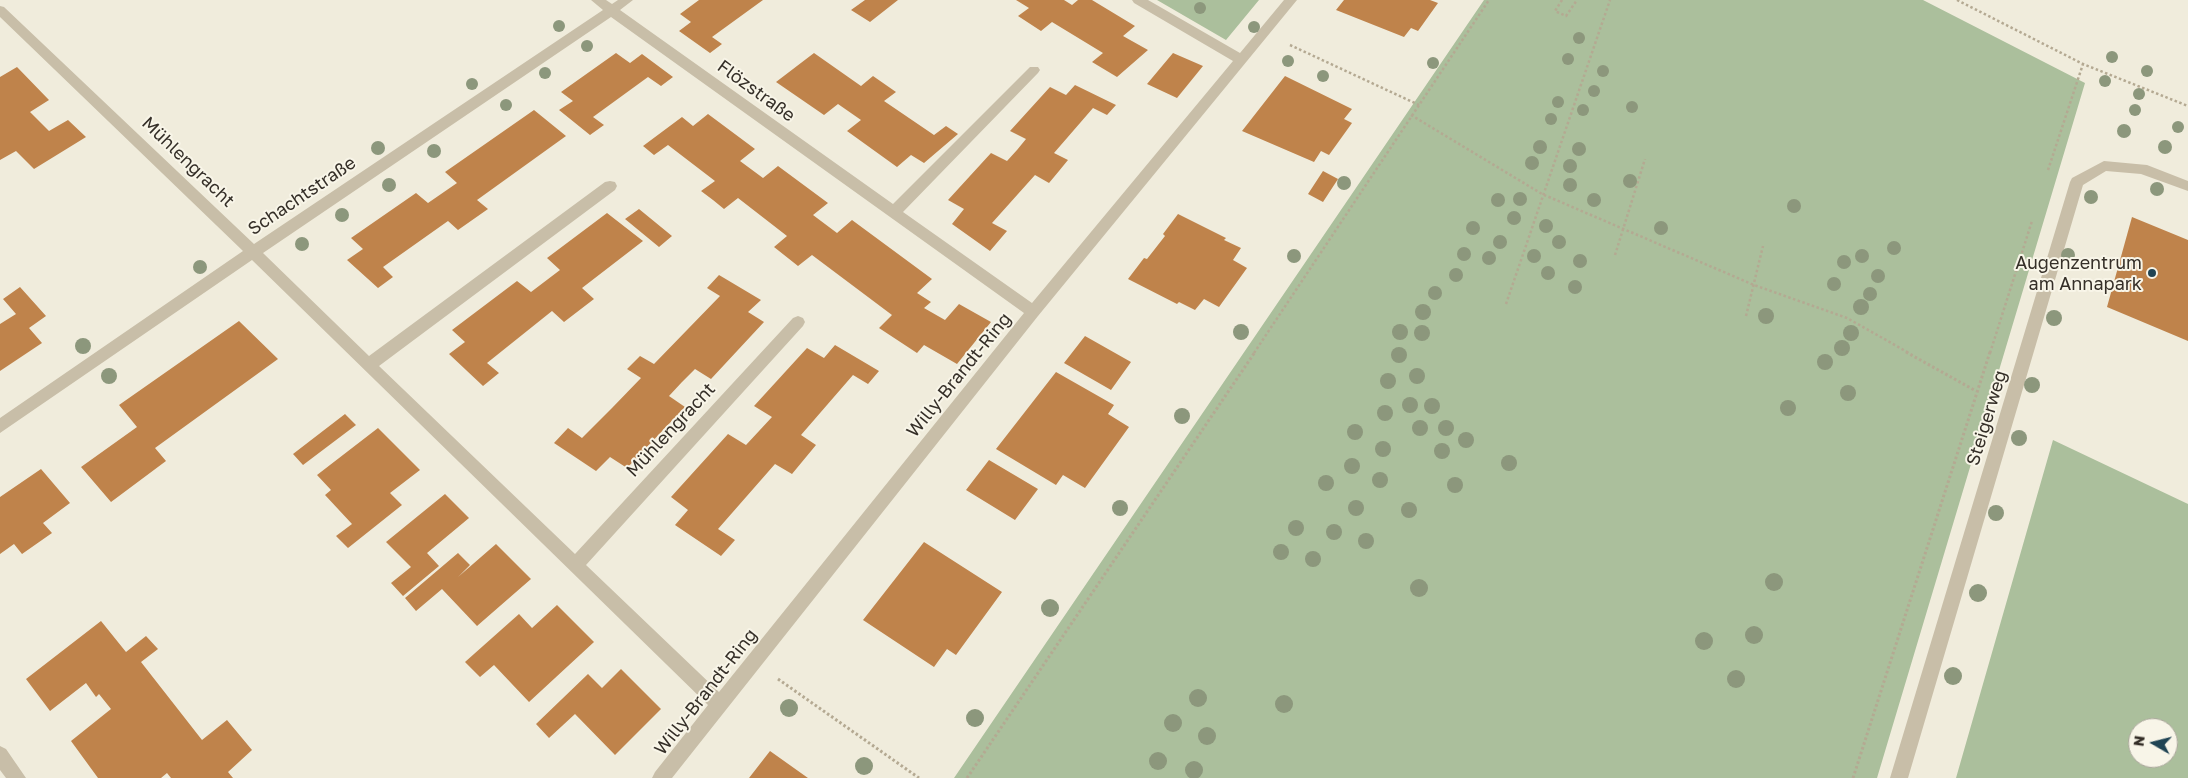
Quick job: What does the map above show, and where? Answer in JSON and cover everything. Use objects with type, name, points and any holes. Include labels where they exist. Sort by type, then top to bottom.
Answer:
[{"type":"street","name":"Flözstraße","points":[[597,0],[1033,312]]},
{"type":"street","name":"Schachtstraße","points":[[0,426],[627,0]]},
{"type":"street","points":[[1138,0],[1242,60]]},
{"type":"street","name":"Willy-Brandt-Ring","points":[[661,778],[1033,312],[1291,0]]},
{"type":"street","name":"Mühlengracht","points":[[0,10],[254,252],[368,365],[720,705]]},
{"type":"street","points":[[894,212],[1034,70]]},
{"type":"street","name":"Steigerweg","points":[[1899,778],[2077,182],[2104,166],[2142,169],[2188,186]]},
{"type":"street","points":[[368,365],[610,186]]},
{"type":"street","name":"Mühlengracht","points":[[574,565],[798,322]]},
{"type":"street","points":[[0,755],[17,778]]},
{"type":"path","points":[[967,778],[1320,255],[1489,0]]},
{"type":"path","points":[[1562,0],[1555,11],[1566,16],[1577,0]]},
{"type":"path","points":[[1506,304],[1542,194],[1610,0]]},
{"type":"path","points":[[1957,0],[2083,64],[2188,106]]},
{"type":"path","points":[[1264,33],[1419,104]]},
{"type":"path","points":[[2046,176],[2083,64]]},
{"type":"path","points":[[1411,115],[1542,194],[1754,285],[1846,318],[1976,391]]},
{"type":"path","points":[[1615,255],[1645,159]]},
{"type":"path","points":[[1853,778],[2034,213]]},
{"type":"path","points":[[1746,316],[1763,246]]},
{"type":"path","points":[[753,661],[919,778]]},
{"type":"green space","points":[[1157,0],[1259,0],[1226,40]]},
{"type":"green space","points":[[1484,0],[1923,0],[2085,83],[1877,778],[954,778]]},
{"type":"green space","points":[[2053,440],[2188,504],[2188,778],[1956,778]]},
{"type":"building","points":[[699,0],[763,0],[712,37],[722,44],[710,53],[679,31],[691,22],[680,14]]},
{"type":"building","points":[[865,0],[898,0],[870,22],[851,10]]},
{"type":"building","points":[[1016,0],[1064,0],[1072,5],[1078,0],[1092,0],[1135,26],[1123,36],[1148,50],[1117,77],[1092,62],[1103,53],[1052,22],[1041,31],[1018,16],[1029,8]]},
{"type":"building","points":[[1344,0],[1430,0],[1438,3],[1418,31],[1411,28],[1404,37],[1336,10]]},
{"type":"building","points":[[616,53],[630,63],[642,54],[673,77],[661,86],[648,77],[593,117],[604,125],[590,135],[559,110],[573,101],[561,92]]},
{"type":"building","points":[[814,53],[861,86],[873,76],[896,92],[884,101],[934,135],[946,126],[958,134],[924,163],[911,155],[897,167],[847,131],[861,120],[838,104],[824,115],[776,82]]},
{"type":"building","points":[[1173,53],[1203,66],[1177,98],[1147,84]]},
{"type":"building","points":[[17,67],[49,100],[30,112],[49,131],[68,120],[86,137],[34,169],[16,151],[0,160],[0,77]]},
{"type":"building","points":[[1285,76],[1352,109],[1344,119],[1352,123],[1329,155],[1321,151],[1314,162],[1242,131]]},
{"type":"building","points":[[1075,85],[1116,105],[1107,115],[1093,108],[1054,153],[1068,160],[1049,183],[1035,175],[992,223],[1007,231],[990,251],[952,224],[964,209],[948,200],[991,153],[1007,161],[1017,150],[1026,139],[1010,131],[1050,87],[1066,95]]},
{"type":"building","points":[[534,110],[566,136],[477,200],[488,209],[458,230],[448,221],[383,267],[393,277],[378,288],[347,260],[363,249],[351,238],[416,193],[428,203],[457,183],[445,172]]},
{"type":"building","points":[[708,114],[755,149],[740,161],[763,178],[778,166],[828,203],[813,215],[837,233],[852,220],[932,279],[917,293],[931,302],[924,308],[945,320],[959,304],[991,322],[957,364],[924,345],[917,353],[879,328],[892,315],[812,255],[798,266],[774,247],[787,236],[738,198],[724,209],[701,191],[715,181],[668,145],[654,155],[643,146],[682,117],[693,126]]},
{"type":"building","points":[[1323,171],[1338,179],[1323,202],[1308,194]]},
{"type":"building","points":[[639,209],[672,236],[659,247],[625,219]]},
{"type":"building","points":[[607,213],[643,241],[582,288],[594,299],[564,322],[552,311],[487,363],[499,373],[483,386],[449,354],[465,342],[452,330],[517,281],[531,292],[560,270],[547,258]]},
{"type":"building","points":[[1178,214],[1226,238],[1224,240],[1241,248],[1233,260],[1247,268],[1219,307],[1204,299],[1195,310],[1179,302],[1177,304],[1128,279],[1144,258],[1147,259],[1165,236],[1163,234]]},
{"type":"building","name":"Augenzentrum am Annapark","points":[[2132,217],[2188,240],[2188,341],[2107,307]]},
{"type":"building","points":[[719,275],[761,300],[748,312],[764,322],[711,379],[695,369],[682,382],[669,396],[685,407],[627,468],[610,457],[596,471],[554,443],[568,428],[582,438],[612,408],[641,378],[627,369],[640,356],[654,364],[720,296],[707,288]]},
{"type":"building","points":[[20,287],[46,316],[29,328],[42,343],[0,371],[0,324],[16,314],[3,299]]},
{"type":"building","points":[[239,321],[278,359],[155,448],[166,461],[111,502],[81,467],[137,427],[119,405]]},
{"type":"building","points":[[1085,336],[1131,362],[1111,390],[1064,363]]},
{"type":"building","points":[[835,345],[879,371],[868,384],[853,375],[801,435],[816,445],[792,474],[775,464],[718,529],[735,540],[721,556],[675,525],[688,510],[671,497],[728,434],[746,445],[772,417],[754,406],[807,348],[824,358]]},
{"type":"building","points":[[1056,372],[1114,405],[1108,414],[1129,427],[1085,488],[1063,475],[1056,485],[996,449]]},
{"type":"building","points":[[345,414],[356,425],[303,465],[293,454]]},
{"type":"building","points":[[378,428],[420,470],[390,493],[402,505],[348,548],[336,536],[352,524],[325,495],[331,490],[317,475]]},
{"type":"building","points":[[989,460],[1038,489],[1015,520],[966,490]]},
{"type":"building","points":[[41,469],[70,503],[43,523],[52,533],[22,554],[14,544],[0,554],[0,497]]},
{"type":"building","points":[[445,494],[469,518],[427,553],[439,566],[403,596],[391,583],[411,567],[386,542]]},
{"type":"building","points":[[924,542],[1002,592],[956,655],[947,649],[934,667],[863,620]]},
{"type":"building","points":[[496,544],[531,579],[477,626],[442,589],[416,611],[405,598],[458,553],[470,565],[458,577]]},
{"type":"building","points":[[557,605],[594,642],[529,702],[494,665],[480,677],[465,662],[519,614],[532,628]]},
{"type":"building","points":[[101,621],[126,652],[146,636],[158,649],[141,662],[202,740],[227,720],[252,750],[228,772],[233,778],[171,778],[167,773],[161,778],[98,778],[71,741],[111,709],[99,694],[96,697],[86,683],[50,711],[26,679]]},
{"type":"building","points":[[621,669],[661,709],[615,755],[575,714],[549,738],[536,724],[588,674],[602,688]]},
{"type":"building","points":[[770,751],[808,778],[749,778]]},
{"type":"place","name":"Augenzentrum am Annapark","points":[[2152,273]]}]
